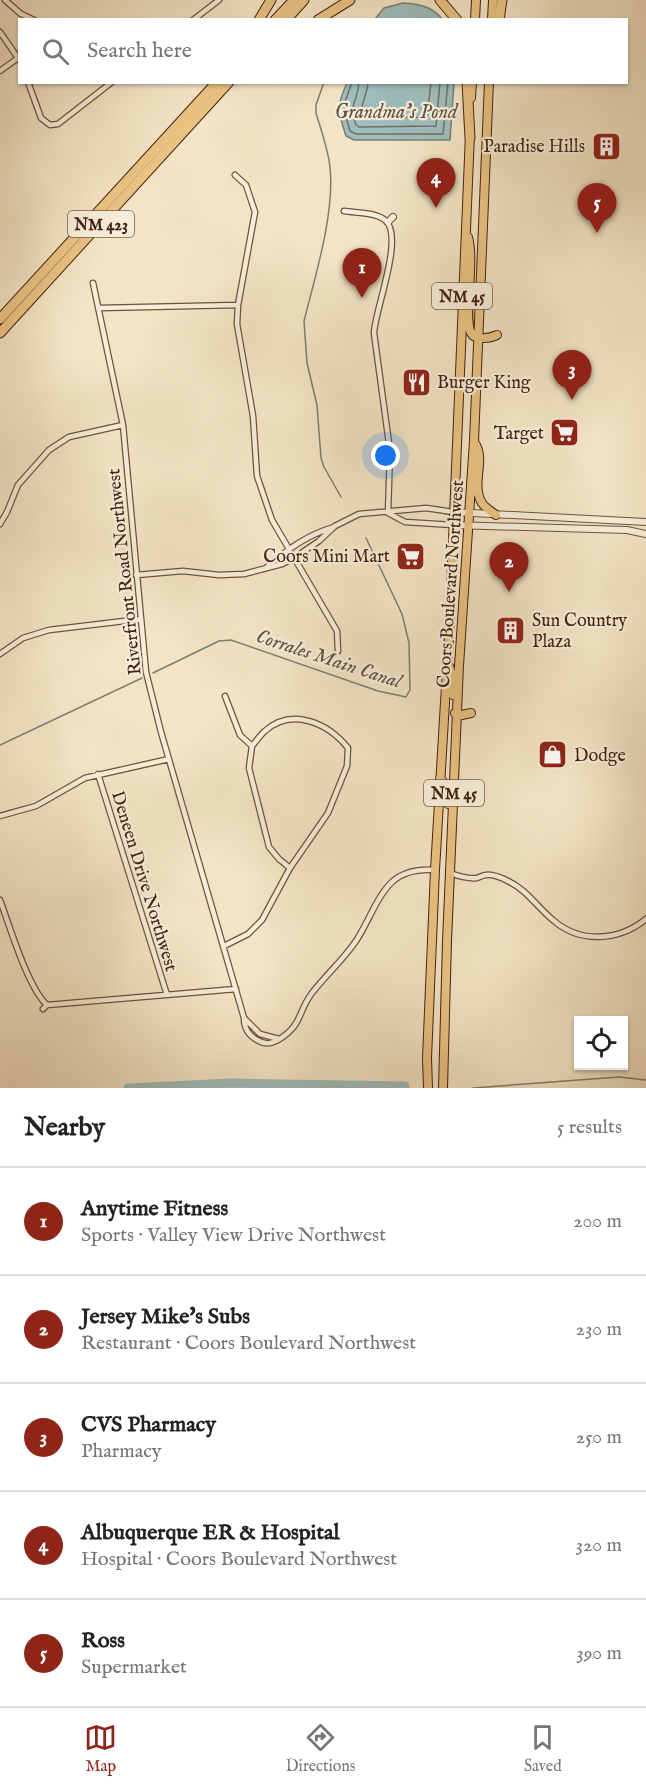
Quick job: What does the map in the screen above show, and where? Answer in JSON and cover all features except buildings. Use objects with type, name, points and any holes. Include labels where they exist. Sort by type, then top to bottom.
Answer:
[{"type":"highway","points":[[260,18],[272,0]]},
{"type":"highway","points":[[277,18],[294,0]]},
{"type":"highway","points":[[288,18],[304,0]]},
{"type":"highway","points":[[321,18],[350,0]]},
{"type":"highway","points":[[440,0],[455,18]]},
{"type":"highway","points":[[499,18],[502,0]]},
{"type":"highway","points":[[189,112],[210,84]]},
{"type":"highway","name":"NM 423","points":[[0,319],[215,84]]},
{"type":"highway","name":"NM 423","points":[[0,333],[227,84]]},
{"type":"highway","points":[[202,113],[234,84]]},
{"type":"highway","points":[[470,84],[470,138]]},
{"type":"main road","points":[[475,18],[476,0]]},
{"type":"main road","points":[[492,18],[493,0]]},
{"type":"main road","name":"Coors Boulevard Northwest","points":[[443,1088],[457,716],[474,441],[489,84]]},
{"type":"main road","name":"Coors Boulevard Northwest","points":[[428,1088],[427,1058],[435,870],[447,658],[470,138]]},
{"type":"main road","points":[[466,230],[472,261],[470,328],[473,336],[478,338],[497,335]]},
{"type":"main road","points":[[474,441],[479,450],[477,483],[479,498],[483,505],[496,515]]},
{"type":"main road","points":[[447,658],[453,678],[454,711],[457,716],[471,713]]},
{"type":"main road","points":[[440,778],[448,788],[446,867],[450,872]]},
{"type":"main road","points":[[435,870],[446,881],[442,973],[445,994]]},
{"type":"street","points":[[5,0],[21,14],[30,18]]},
{"type":"street","points":[[196,18],[219,0]]},
{"type":"street","points":[[0,32],[18,59]]},
{"type":"street","points":[[0,71],[18,61]]},
{"type":"street","points":[[29,84],[41,118],[50,125],[58,124],[109,84]]},
{"type":"street","points":[[235,175],[246,185],[255,212],[238,305],[237,324],[253,416],[257,476],[272,520],[337,631],[338,651]]},
{"type":"street","points":[[345,211],[390,219],[392,233],[390,267],[376,313],[375,338],[390,451],[388,513]]},
{"type":"street","name":"Riverfront Road Northwest","points":[[93,283],[123,425],[146,672],[245,1028],[252,1037],[260,1042],[272,1043],[279,1039]]},
{"type":"street","points":[[99,308],[238,305]]},
{"type":"street","points":[[0,524],[18,485],[49,450],[69,437],[123,425]]},
{"type":"street","points":[[265,568],[288,548],[318,532],[359,514],[388,513],[399,509],[426,508],[469,514],[646,522]]},
{"type":"street","points":[[388,513],[405,522],[627,530],[646,534]]},
{"type":"street","points":[[136,575],[183,572],[230,576],[244,574],[294,558],[319,541],[335,526]]},
{"type":"street","points":[[0,654],[23,638],[49,630],[141,619]]},
{"type":"street","points":[[225,696],[240,735],[252,746]]},
{"type":"street","points":[[224,946],[248,934],[262,920],[290,868],[328,813],[347,766],[348,748],[340,738],[316,722],[298,718],[283,721],[265,731],[252,746],[249,768],[269,847],[290,868]]},
{"type":"street","points":[[0,816],[36,806],[86,778],[169,759]]},
{"type":"street","name":"Deneen Drive Northwest","points":[[98,774],[167,995]]},
{"type":"street","points":[[244,1018],[256,1031],[279,1039],[295,1028],[311,995],[348,952],[391,884],[409,872],[435,870]]},
{"type":"street","points":[[450,872],[465,877],[477,878],[485,874],[500,878],[518,887],[557,924],[580,935],[615,936],[631,930],[646,919]]},
{"type":"street","points":[[0,900],[31,980],[45,1007],[236,989]]},
{"type":"water","points":[[403,3],[414,4],[434,11],[441,18],[376,18],[384,8]]},
{"type":"water","name":"Grandma's Pond","points":[[347,84],[454,84],[450,140],[354,140],[346,136],[341,121],[339,109]]},
{"type":"waterway","name":"Corrales Main Canal","points":[[323,84],[316,105],[316,113],[329,160],[330,204],[323,245],[304,321],[307,363],[317,405],[321,458],[341,497]]},
{"type":"waterway","name":"Corrales Main Canal","points":[[153,673],[219,641],[231,640],[378,691],[406,697],[410,690],[409,643],[402,614],[366,538]]},
{"type":"waterway","name":"Corrales Main Canal","points":[[0,745],[142,678]]},
{"type":"waterway","points":[[473,1088],[619,1077],[646,1080]]},
{"type":"waterway","points":[[128,1088],[231,1083],[405,1086]]},
{"type":"place","name":"Paradise Hills","points":[[606,146]]},
{"type":"place","name":"Albuquerque ER & Hospital","points":[[436,208]]},
{"type":"place","name":"Ross","points":[[597,233]]},
{"type":"place","name":"Anytime Fitness","points":[[362,298]]},
{"type":"place","name":"Burger King","points":[[416,382]]},
{"type":"place","name":"CVS Pharmacy","points":[[572,400]]},
{"type":"place","name":"Target","points":[[565,433]]},
{"type":"place","name":"Coors Mini Mart","points":[[411,556]]},
{"type":"place","name":"Jersey Mike's Subs","points":[[509,592]]},
{"type":"place","name":"Sun Country Plaza","points":[[511,630]]},
{"type":"place","name":"Dodge","points":[[553,755]]}]
